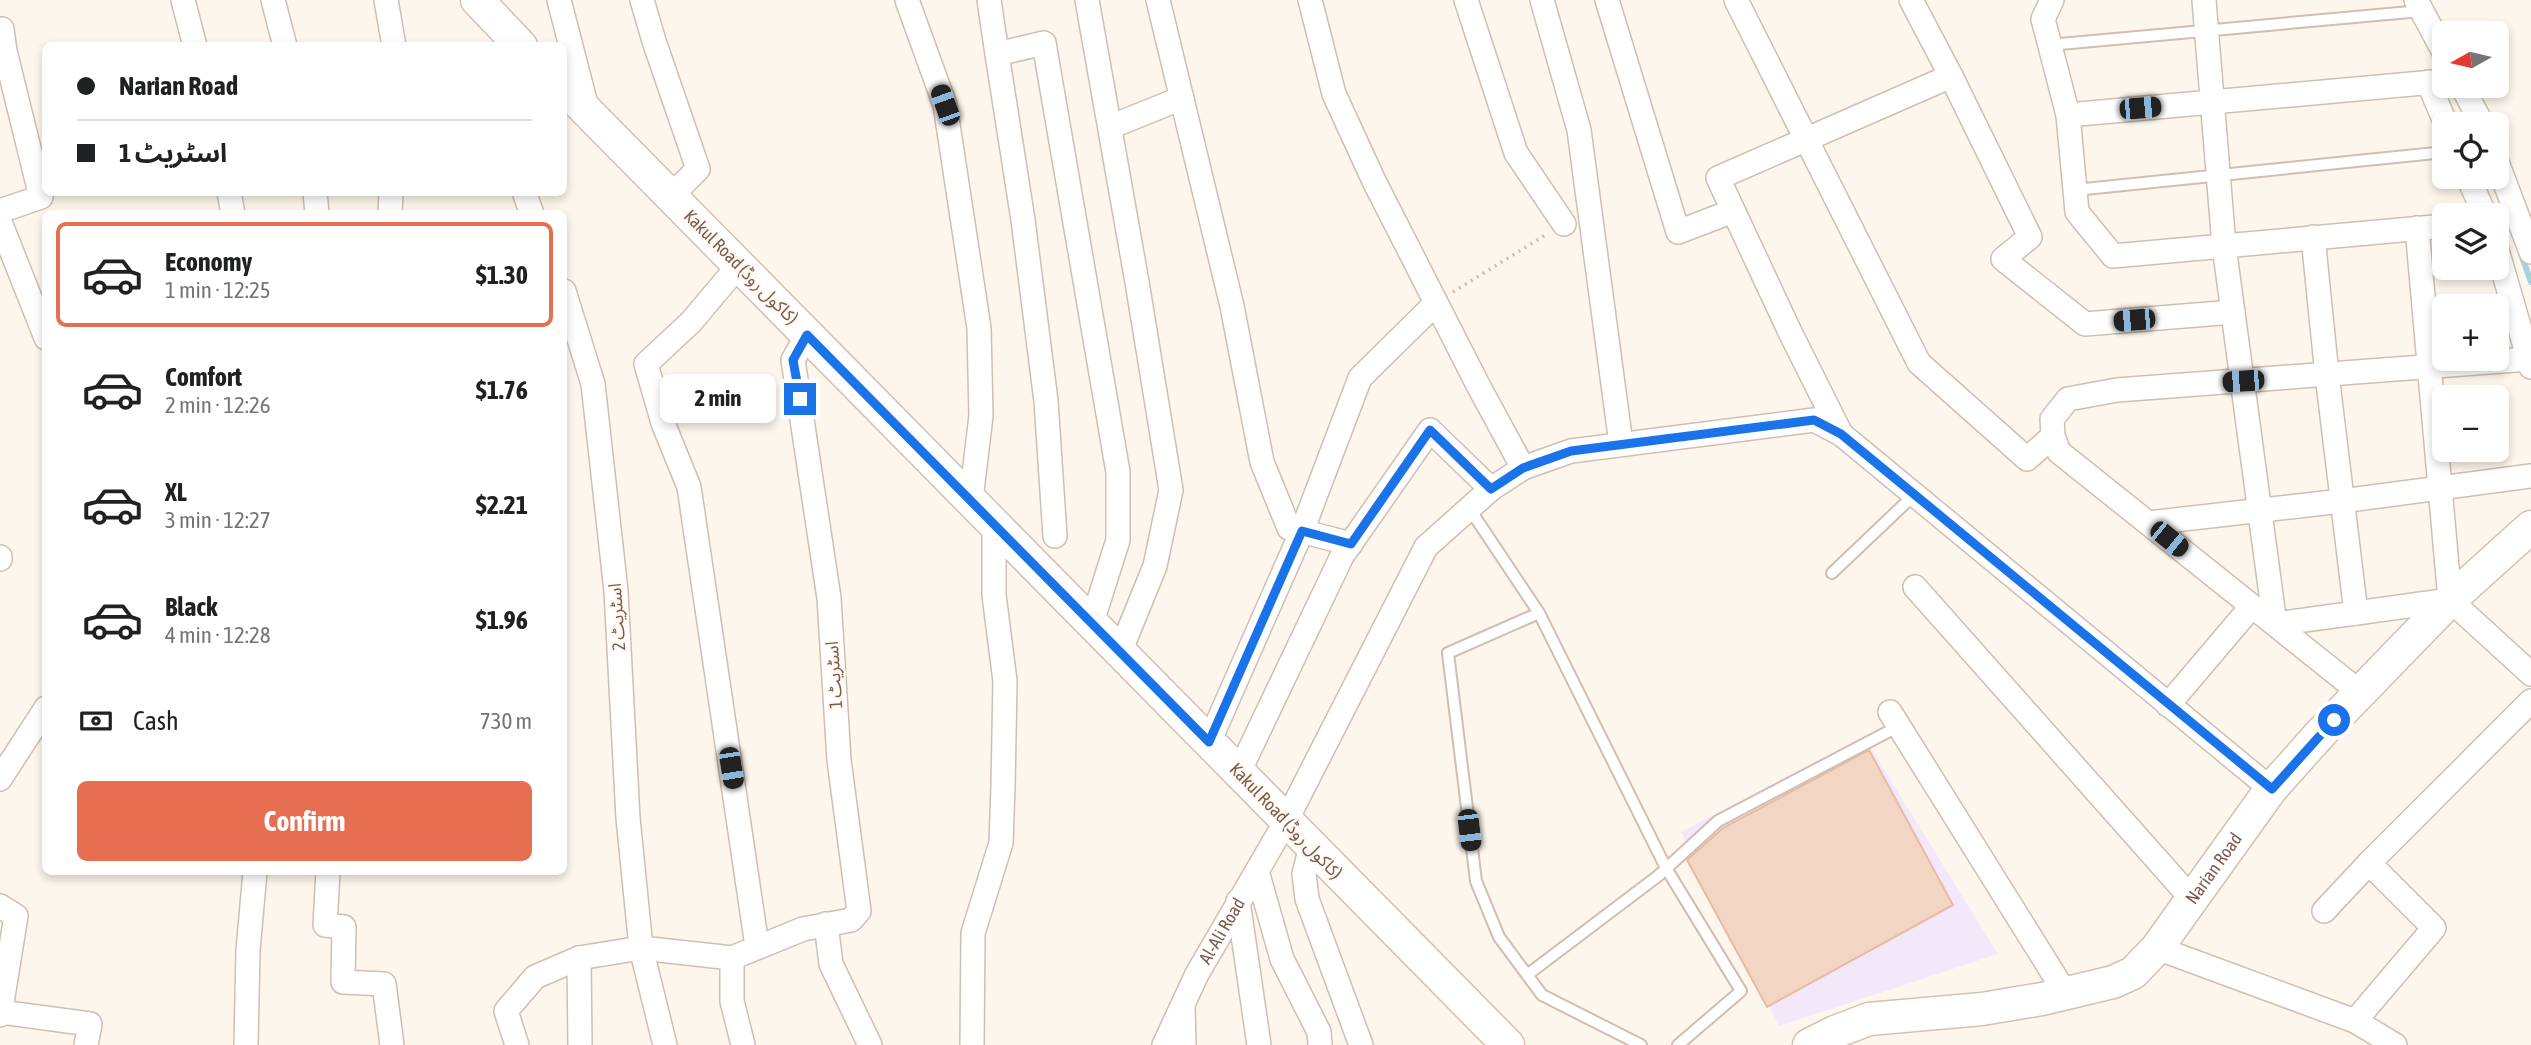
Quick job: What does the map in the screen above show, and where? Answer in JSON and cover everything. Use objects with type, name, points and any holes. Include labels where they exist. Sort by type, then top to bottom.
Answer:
[{"type":"main road","points":[[490,7],[518,42]]},
{"type":"main road","name":"Kakul Road (کاکول روڈ)","points":[[567,91],[1508,1045]]},
{"type":"main road","name":"Narian Road","points":[[1809,1045],[1868,1019],[1982,1009],[2066,994],[2113,982],[2133,973],[2157,948],[2272,789],[2321,733],[2362,694],[2450,600],[2527,537]]},
{"type":"street","points":[[183,0],[194,42]]},
{"type":"street","points":[[273,0],[284,42]]},
{"type":"street","points":[[386,0],[393,42]]},
{"type":"street","points":[[558,0],[588,112]]},
{"type":"street","points":[[642,0],[698,169],[671,196]]},
{"type":"street","points":[[906,0],[945,105],[979,328],[981,416],[971,499]]},
{"type":"street","points":[[989,0],[1023,220],[1046,401],[1055,536]]},
{"type":"street","points":[[1087,0],[1171,489],[1155,566],[1120,652]]},
{"type":"street","points":[[1158,0],[1232,306],[1262,462],[1289,528],[1351,544]]},
{"type":"street","points":[[1310,0],[1334,94],[1374,181],[1523,468]]},
{"type":"street","points":[[1466,0],[1516,153],[1564,224]]},
{"type":"street","points":[[1542,0],[1579,130],[1620,444]]},
{"type":"street","points":[[1607,0],[1678,232],[1733,211]]},
{"type":"street","points":[[1736,0],[1919,363],[2027,459],[2053,436]]},
{"type":"street","points":[[1910,0],[1951,76],[2030,237],[2003,259],[2085,324],[2233,312]]},
{"type":"street","points":[[2052,0],[2043,19],[2068,115],[2077,212],[2113,256],[2432,227]]},
{"type":"street","points":[[2204,0],[2224,246],[2275,624]]},
{"type":"street","points":[[2419,5],[2432,30]]},
{"type":"street","points":[[0,30],[2,29],[5,51],[42,172]]},
{"type":"street","points":[[997,54],[1044,43],[1118,472],[1118,540],[1092,622]]},
{"type":"street","points":[[1951,76],[1718,178],[1841,434],[2272,789]]},
{"type":"street","points":[[2068,115],[2432,82]]},
{"type":"street","points":[[1110,127],[1181,98]]},
{"type":"street","points":[[2507,189],[2531,252]]},
{"type":"street","points":[[0,211],[46,196]]},
{"type":"street","points":[[0,222],[42,328]]},
{"type":"street","points":[[2417,228],[2450,600],[2531,674]]},
{"type":"street","points":[[2314,237],[2327,375],[2356,613]]},
{"type":"street","points":[[739,265],[691,322],[646,364],[663,422],[689,487],[757,946]]},
{"type":"street","points":[[2362,694],[2059,452],[2053,436],[2052,419],[2068,399],[2117,390],[2429,367],[2530,363],[2506,280]]},
{"type":"street","name":"اسٹریٹ 2","points":[[567,300],[593,384],[616,591],[628,818],[641,948],[665,1045]]},
{"type":"street","points":[[1209,742],[1302,531],[1360,378],[1436,303]]},
{"type":"street","name":"اسٹریٹ 1","points":[[732,958],[803,929],[851,920],[859,911],[839,760],[829,598],[793,360],[807,335]]},
{"type":"street","name":"Al-Ali Road","points":[[1164,1045],[1183,1002],[1238,901],[1286,821],[1426,547],[1491,489],[1523,468],[1571,451],[1814,420],[1841,434]]},
{"type":"street","points":[[1239,772],[1342,556],[1430,430],[1491,489]]},
{"type":"street","points":[[2148,523],[2531,476]]},
{"type":"street","points":[[972,1045],[973,933],[1001,843],[1005,681],[994,595],[994,522]]},
{"type":"street","points":[[1915,587],[2192,899]]},
{"type":"street","points":[[2275,624],[2450,600]]},
{"type":"street","points":[[2168,705],[2252,606]]},
{"type":"street","points":[[2324,911],[2531,701]]},
{"type":"street","points":[[0,779],[42,714]]},
{"type":"street","points":[[1895,719],[2066,994]]},
{"type":"street","points":[[1311,846],[1304,874],[1307,900],[1360,1045]]},
{"type":"street","points":[[2355,1021],[2434,928],[2369,863]]},
{"type":"street","points":[[1256,871],[1282,959],[1319,1032],[1320,1045]]},
{"type":"street","points":[[246,1045],[248,950],[255,875]]},
{"type":"street","points":[[328,875],[325,925],[344,927],[343,982],[384,984],[392,1045]]},
{"type":"street","points":[[1238,901],[1259,1045]]},
{"type":"street","points":[[0,906],[16,916],[0,1013],[90,1024],[86,1045]]},
{"type":"street","points":[[826,924],[831,964],[870,1045]]},
{"type":"street","points":[[516,1045],[506,1011],[535,977],[579,958],[641,948],[732,958],[732,1001],[743,1045]]},
{"type":"street","points":[[2157,948],[2355,1021],[2395,1045]]},
{"type":"street","points":[[579,958],[580,1045]]},
{"type":"street","points":[[1183,1002],[1184,1045]]},
{"type":"lane","points":[[2049,45],[2207,31],[2419,5]]},
{"type":"lane","points":[[2075,190],[2432,153]]},
{"type":"lane","points":[[1832,573],[1914,495]]},
{"type":"lane","points":[[1469,509],[1539,613],[1666,869],[1741,991],[1678,1045]]},
{"type":"lane","points":[[1539,613],[1448,653],[1476,881],[1499,937],[1542,995],[1641,1045]]},
{"type":"lane","points":[[1527,975],[1666,869],[1718,821],[1895,719]]},
{"type":"path","points":[[1436,303],[1564,224]]},
{"type":"shaded area","points":[[1864,737],[1998,954],[1779,1026],[1681,832]]},
{"type":"building","points":[[1869,750],[1953,905],[1767,1007],[1687,860],[1723,828]]},
{"type":"waterway","points":[[2521,254],[2531,282]]},
{"type":"route","points":[[800,399],[793,360],[807,335],[1209,742],[1302,531],[1351,544],[1430,430],[1491,489],[1523,468],[1571,451],[1814,420],[1841,434],[2272,789],[2334,720]]}]
